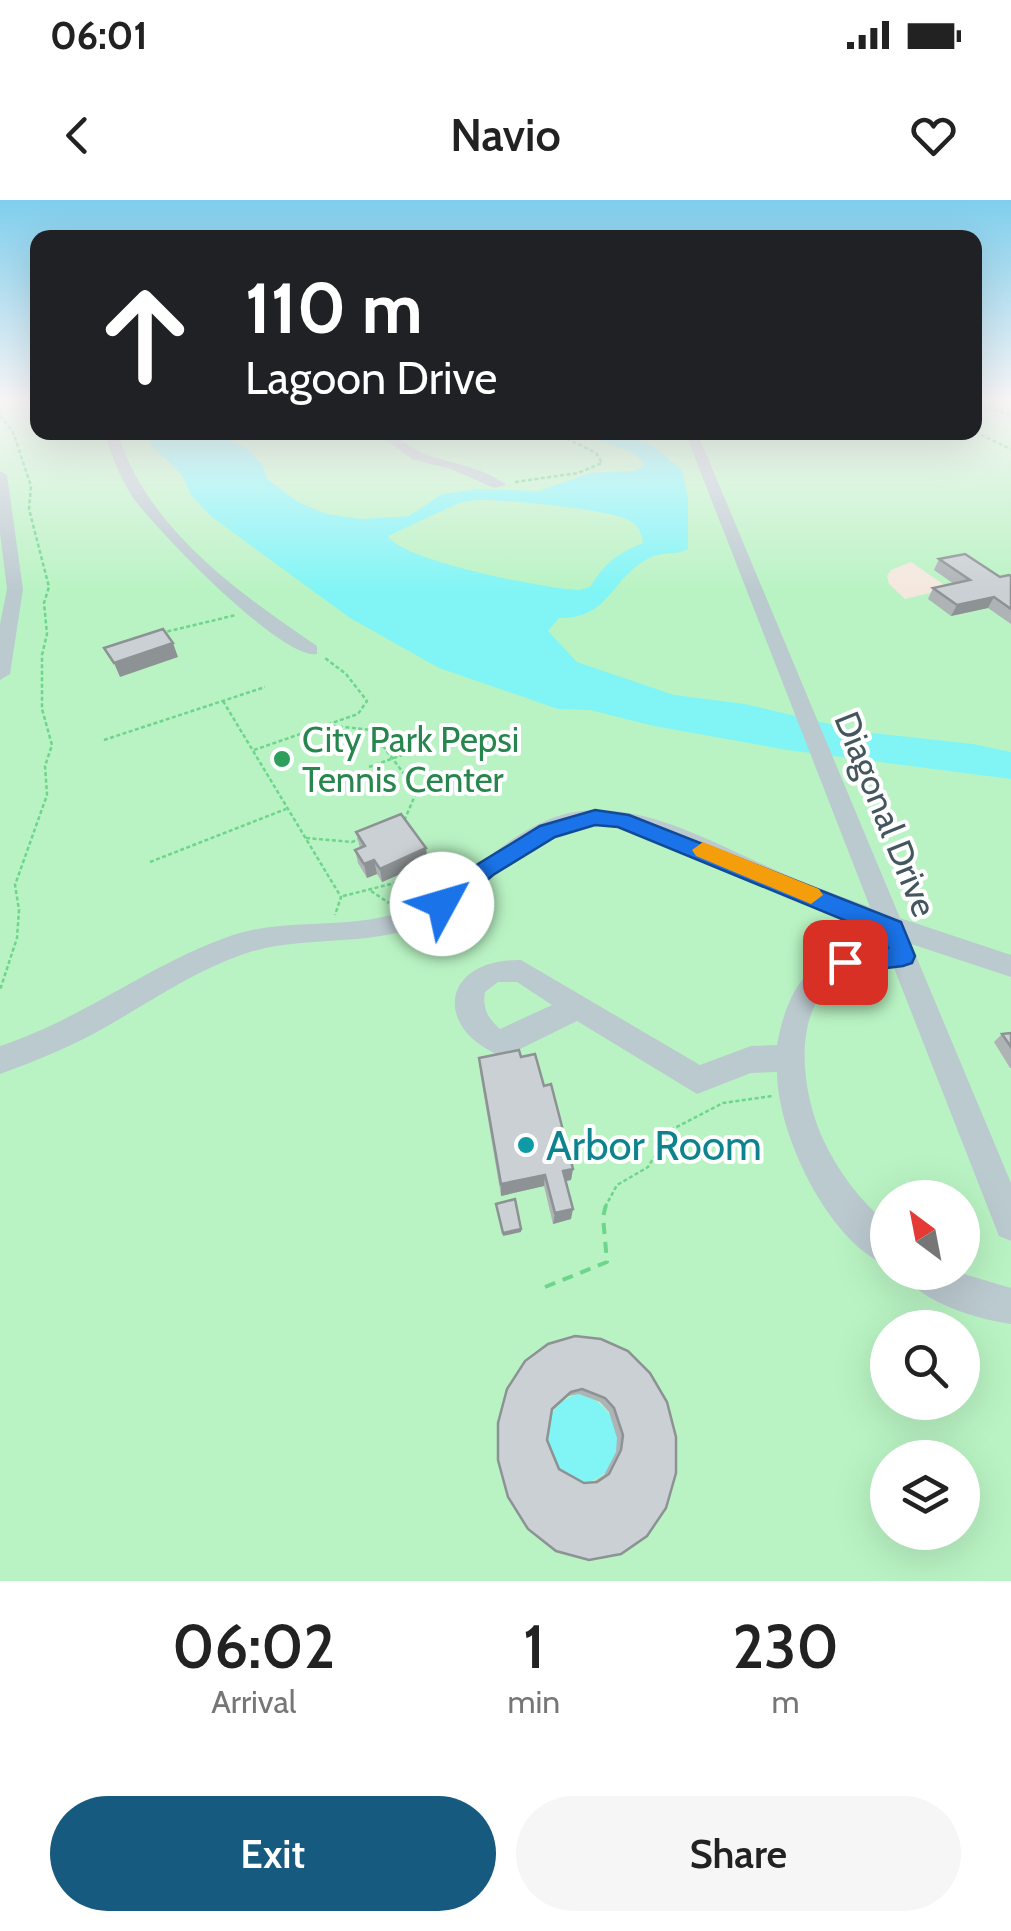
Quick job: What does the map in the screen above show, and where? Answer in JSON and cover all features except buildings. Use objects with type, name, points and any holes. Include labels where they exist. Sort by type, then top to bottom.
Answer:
[{"type":"street","points":[[123,463],[163,525],[254,611],[310,650]]},
{"type":"street","points":[[446,463],[499,485]]},
{"type":"street","name":"Diagonal Drive","points":[[703,463],[1011,1224]]},
{"type":"street","points":[[0,475],[15,588],[0,674]]},
{"type":"street","points":[[0,1060],[60,1041],[179,970],[236,946],[266,936],[356,929],[416,917],[442,904],[510,852],[580,820],[621,820],[671,837],[898,943],[1011,966]]},
{"type":"street","points":[[870,1230],[847,1208],[816,1161],[798,1113],[789,1060],[798,1008],[811,985],[845,962],[898,943]]},
{"type":"street","points":[[578,1006],[698,1080],[718,1076],[750,1057],[766,1055],[789,1060]]},
{"type":"street","points":[[952,1290],[991,1304],[1011,1306]]},
{"type":"path","points":[[0,990],[12,962],[20,899],[15,884],[45,809],[47,754],[52,745],[42,693],[42,655],[48,627],[44,603],[49,586],[30,510],[31,486],[23,463]]},
{"type":"path","points":[[499,485],[578,472],[599,463]]},
{"type":"path","points":[[154,635],[254,611]]},
{"type":"path","points":[[252,750],[358,714],[367,700],[346,674],[310,650]]},
{"type":"path","points":[[104,740],[265,688]]},
{"type":"path","points":[[222,701],[341,897],[335,916]]},
{"type":"path","points":[[326,724],[371,730],[416,791],[404,821]]},
{"type":"path","points":[[369,767],[430,745]]},
{"type":"path","points":[[150,862],[288,808]]},
{"type":"path","points":[[306,838],[352,842],[369,835]]},
{"type":"path","points":[[341,897],[407,880],[416,892]]},
{"type":"path","points":[[546,1287],[608,1262],[604,1217],[607,1199],[617,1185],[648,1168],[671,1130],[722,1103],[748,1097]]},
{"type":"green space","points":[[0,463],[1011,463],[1011,1581],[0,1581]]},
{"type":"sand","points":[[911,562],[945,589],[905,599],[889,584],[887,576],[891,570]]},
{"type":"water","points":[[170,463],[262,463],[267,479],[298,502],[326,514],[361,519],[409,516],[442,494],[479,489],[539,491],[590,473],[634,471],[644,463],[674,463],[682,470],[688,499],[688,549],[649,558],[600,605],[576,617],[559,618],[548,631],[577,662],[674,695],[745,704],[863,732],[1011,752],[1011,779],[787,750],[590,710],[558,709],[439,668],[350,618],[212,517],[191,495],[182,475]],"holes":[[[475,500],[557,506],[622,517],[637,526],[643,543],[618,555],[590,587],[579,590],[446,564],[419,555],[388,536],[459,503]]]},
{"type":"water","points":[[579,1394],[604,1408],[617,1433],[612,1463],[599,1477],[582,1482],[573,1481],[556,1469],[546,1448],[552,1414],[568,1398]]},
{"type":"slow traffic","points":[[703,850],[811,895]]},
{"type":"place","name":"City Park Pepsi Tennis Center","points":[[282,759]]},
{"type":"place","name":"Arbor Room","points":[[526,1145]]},
{"type":"route","points":[[442,904],[510,852],[548,832],[595,817],[621,820],[893,929],[903,956],[845,962]]}]
